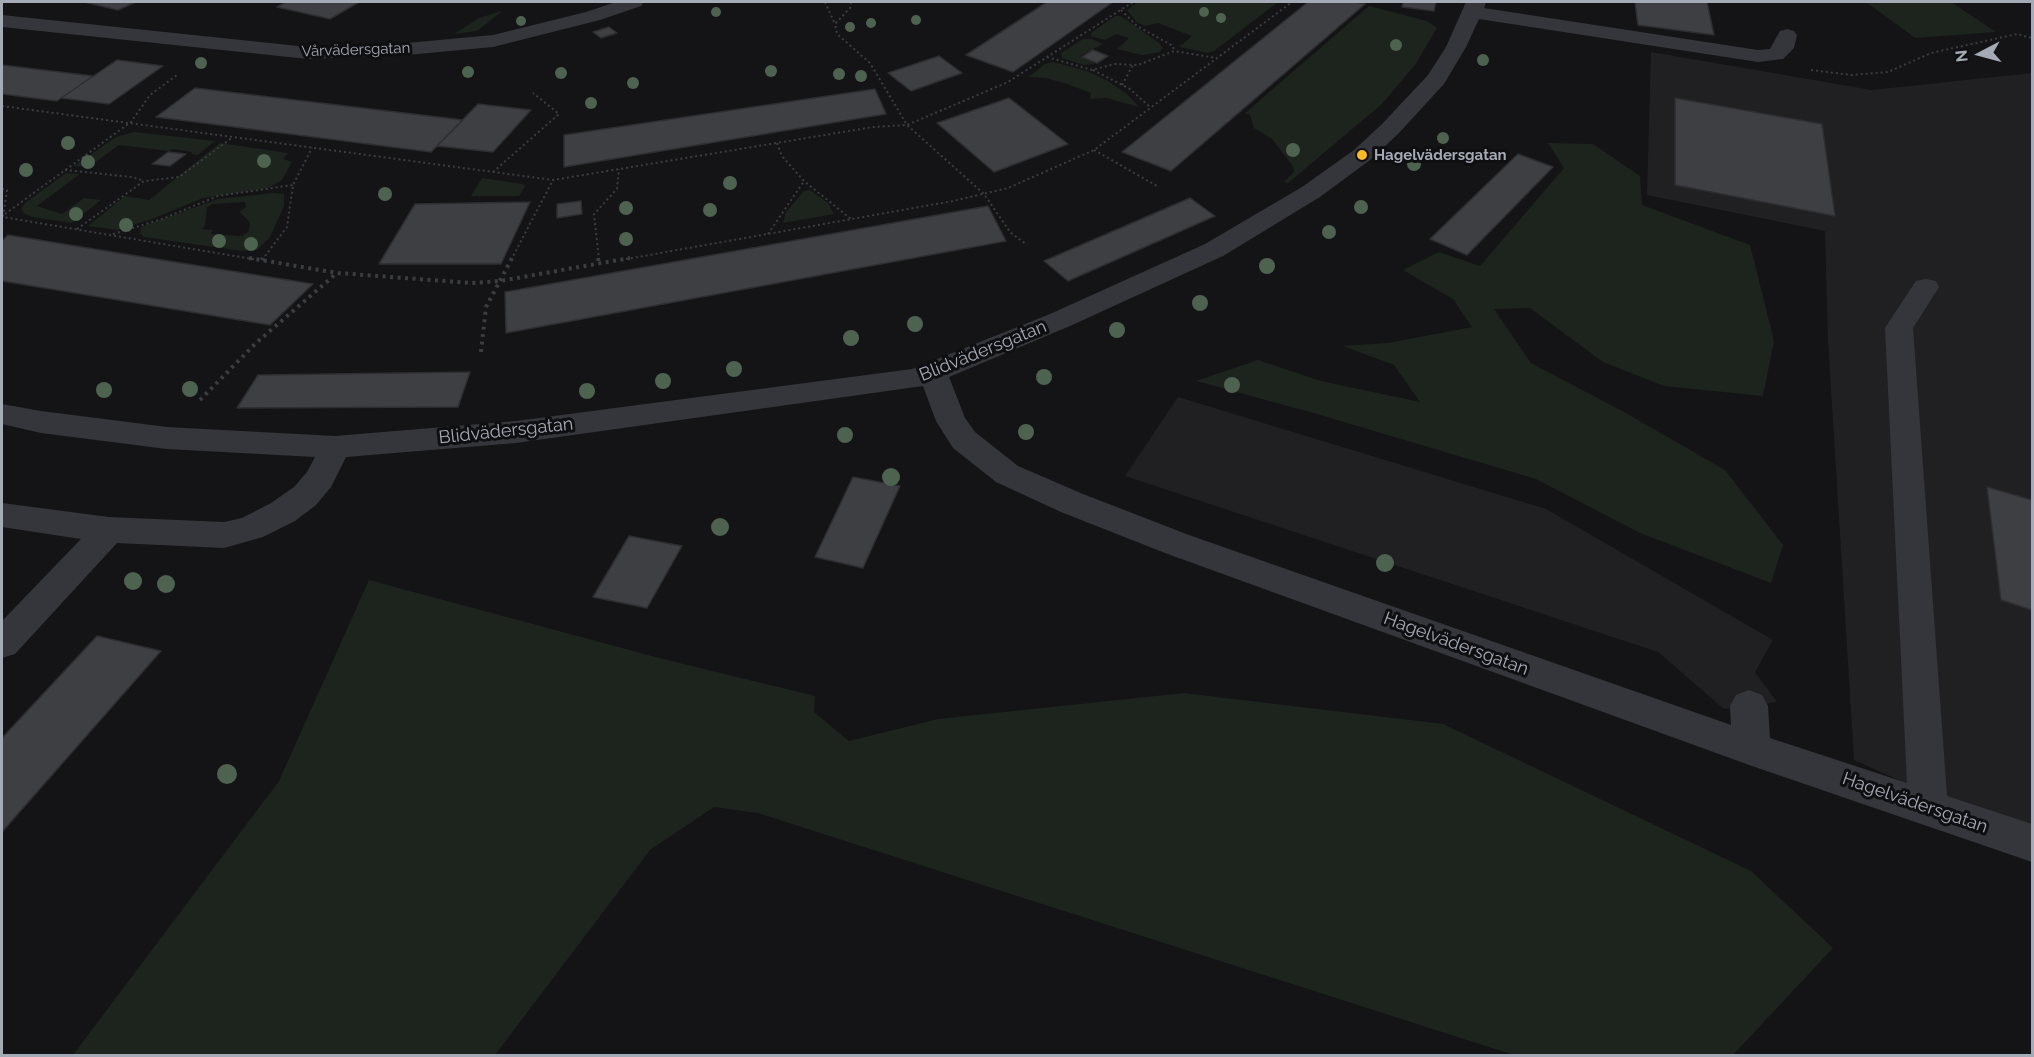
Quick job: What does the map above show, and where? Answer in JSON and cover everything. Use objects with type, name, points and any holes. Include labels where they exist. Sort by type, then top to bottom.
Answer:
[{"type":"street","name":"Vårvädersgatan","points":[[2,21],[308,53],[407,49],[493,41],[593,16],[633,2]]},
{"type":"street","points":[[1474,7],[1758,56],[1776,55],[1783,48],[1787,35]]},
{"type":"street","name":"Blidvädersgatan","points":[[2,414],[41,423],[167,438],[335,447],[516,432],[894,382],[933,373],[1060,320],[1214,250],[1311,192],[1362,155],[1417,101],[1436,79],[1456,47],[1474,7]]},
{"type":"street","points":[[1926,287],[1899,328],[1928,808]]},
{"type":"street","name":"Hagelvädersgatan","points":[[933,373],[951,421],[964,441],[985,458],[1018,478],[1072,503],[1177,544],[1752,748],[2032,843]]},
{"type":"street","points":[[2,515],[109,530],[224,535],[251,528],[283,512],[305,496],[320,479],[335,447]]},
{"type":"street","points":[[2,643],[49,596],[109,530]]},
{"type":"street","points":[[1749,706],[1752,748]]},
{"type":"path","points":[[825,2],[837,34],[870,63],[907,124],[984,194],[1010,232],[1027,245]]},
{"type":"path","points":[[835,24],[850,8],[851,2]]},
{"type":"path","points":[[2,106],[553,180],[873,127],[907,124],[1008,82],[1133,2]]},
{"type":"path","points":[[3,215],[3,217],[338,273],[471,283],[500,281],[984,194],[1042,174],[1094,150],[1292,2]]},
{"type":"path","points":[[1377,2],[1382,2]]},
{"type":"path","points":[[1121,10],[1137,26],[1173,46],[1174,51]]},
{"type":"path","points":[[1758,56],[1809,70],[1851,75],[1888,72],[1931,53],[2017,34],[2032,38]]},
{"type":"path","points":[[3,215],[131,122],[150,95],[220,44]]},
{"type":"path","points":[[1092,70],[1114,64],[1138,65],[1174,51],[1216,58]]},
{"type":"path","points":[[1046,57],[1092,70],[1122,85],[1151,108]]},
{"type":"path","points":[[1122,85],[1133,64]]},
{"type":"path","points":[[493,172],[559,114],[533,93]]},
{"type":"path","points":[[64,170],[132,177],[144,181],[179,177],[233,136]]},
{"type":"path","points":[[777,143],[782,156],[804,181],[851,219]]},
{"type":"path","points":[[262,260],[287,227],[293,185],[312,147]]},
{"type":"path","points":[[1094,150],[1157,186]]},
{"type":"path","points":[[598,264],[594,214],[617,189],[619,169]]},
{"type":"path","points":[[481,351],[486,307],[553,180]]},
{"type":"path","points":[[77,229],[144,181]]},
{"type":"path","points":[[768,234],[804,181]]},
{"type":"path","points":[[111,235],[162,219],[218,195],[248,193],[293,185]]},
{"type":"path","points":[[2,189],[7,190],[3,215]]},
{"type":"path","points":[[167,438],[204,395],[256,343],[338,273]]},
{"type":"shaded area","points":[[1138,2],[1278,2],[1214,51],[1208,53],[1179,47],[1192,36],[1158,23],[1145,26],[1137,22],[1127,10]]},
{"type":"shaded area","points":[[1866,2],[1951,2],[1996,32],[1915,38]]},
{"type":"shaded area","points":[[1369,6],[1427,21],[1437,28],[1415,65],[1382,104],[1288,183],[1284,182],[1294,172],[1293,166],[1272,139],[1254,128],[1250,115],[1245,113]]},
{"type":"shaded area","points":[[502,11],[477,31],[454,34],[479,18]]},
{"type":"shaded area","points":[[1115,16],[1121,16],[1163,48],[1160,52],[1142,55],[1117,49],[1129,38],[1116,34],[1105,40],[1091,36],[1091,33]]},
{"type":"shaded area","points":[[1083,39],[1092,39],[1103,44],[1080,56],[1095,64],[1084,65],[1062,58],[1061,53]]},
{"type":"shaded area","points":[[1651,52],[1872,90],[2032,73],[2032,840],[1854,760],[1828,340],[1825,231],[1647,195]]},
{"type":"shaded area","points":[[1053,62],[1087,71],[1108,81],[1127,94],[1139,107],[1107,98],[1090,99],[1091,93],[1067,84],[1046,78],[1028,77],[1045,64]]},
{"type":"shaded area","points":[[134,132],[215,141],[198,155],[173,149],[169,151],[119,145],[89,167],[74,166],[116,137]]},
{"type":"shaded area","points":[[220,143],[288,153],[283,159],[292,162],[282,180],[268,188],[203,198],[152,219],[117,230],[88,226],[125,196],[149,200]]},
{"type":"shaded area","points":[[1548,143],[1593,144],[1640,176],[1642,205],[1750,245],[1774,341],[1763,396],[1664,386],[1603,362],[1530,308],[1494,309],[1531,363],[1624,412],[1725,470],[1783,545],[1771,583],[1640,533],[1536,479],[1317,414],[1196,381],[1258,360],[1321,381],[1420,402],[1394,365],[1343,346],[1388,343],[1472,327],[1453,299],[1403,270],[1439,252],[1480,266],[1564,168]]},
{"type":"shaded area","points":[[66,173],[80,174],[37,206],[62,214],[84,198],[101,200],[72,223],[32,217],[24,213],[21,209],[25,203]]},
{"type":"shaded area","points":[[482,178],[525,186],[519,196],[471,196]]},
{"type":"shaded area","points":[[810,190],[828,203],[834,214],[783,223],[786,212],[804,191]]},
{"type":"shaded area","points":[[284,194],[284,206],[270,237],[257,250],[242,251],[144,237],[140,233],[141,227],[218,199]],"holes":[[[245,202],[246,207],[239,212],[250,224],[249,231],[242,236],[211,234],[213,230],[202,229],[205,225],[207,207],[213,204]]]},
{"type":"shaded area","points":[[1178,397],[1546,509],[1773,640],[1755,672],[1777,702],[1724,709],[1658,652],[1125,476]]},
{"type":"shaded area","points":[[369,580],[663,659],[815,696],[814,712],[849,741],[938,719],[1184,693],[1443,724],[1751,871],[1833,948],[1733,1055],[1514,1055],[758,813],[714,807],[650,850],[495,1055],[73,1055],[279,781]]},
{"type":"building","points":[[84,2],[136,2],[118,10]]},
{"type":"building","points":[[286,2],[359,2],[330,19],[277,7]]},
{"type":"building","points":[[1047,2],[1113,2],[1013,72],[966,55]]},
{"type":"building","points":[[1308,2],[1365,4],[1171,171],[1122,152]]},
{"type":"building","points":[[1403,2],[1436,2],[1434,11],[1402,7]]},
{"type":"building","points":[[1635,2],[1707,2],[1714,35],[1638,25]]},
{"type":"building","points":[[609,27],[617,33],[601,38],[593,32]]},
{"type":"building","points":[[1093,50],[1108,56],[1097,63],[1082,57]]},
{"type":"building","points":[[939,56],[962,73],[911,91],[888,73]]},
{"type":"building","points":[[117,60],[163,66],[109,104],[61,98]]},
{"type":"building","points":[[2,65],[93,76],[57,101],[2,94]]},
{"type":"building","points":[[195,88],[463,120],[431,152],[156,117]]},
{"type":"building","points":[[875,89],[886,114],[564,167],[564,135]]},
{"type":"building","points":[[1009,98],[1068,144],[994,172],[937,123]]},
{"type":"building","points":[[1675,98],[1822,124],[1835,216],[1675,185]]},
{"type":"building","points":[[478,104],[531,110],[493,152],[437,146]]},
{"type":"building","points":[[168,152],[186,154],[170,166],[152,164]]},
{"type":"building","points":[[1518,154],[1553,167],[1467,255],[1430,239]]},
{"type":"building","points":[[1190,198],[1215,216],[1068,281],[1044,261]]},
{"type":"building","points":[[581,201],[582,214],[557,218],[557,204]]},
{"type":"building","points":[[530,202],[501,264],[379,264],[415,204]]},
{"type":"building","points":[[988,206],[1006,241],[506,333],[505,292]]},
{"type":"building","points":[[8,235],[313,284],[270,325],[2,281],[2,241]]},
{"type":"building","points":[[470,372],[458,407],[237,408],[258,375]]},
{"type":"building","points":[[853,477],[900,486],[863,568],[815,557]]},
{"type":"building","points":[[1987,487],[2032,500],[2032,610],[2001,600]]},
{"type":"building","points":[[629,536],[682,546],[647,608],[593,597]]},
{"type":"building","points":[[97,636],[161,651],[2,832],[2,738]]},
{"type":"place","name":"Hagelvädersgatan","points":[[1362,155]]}]
